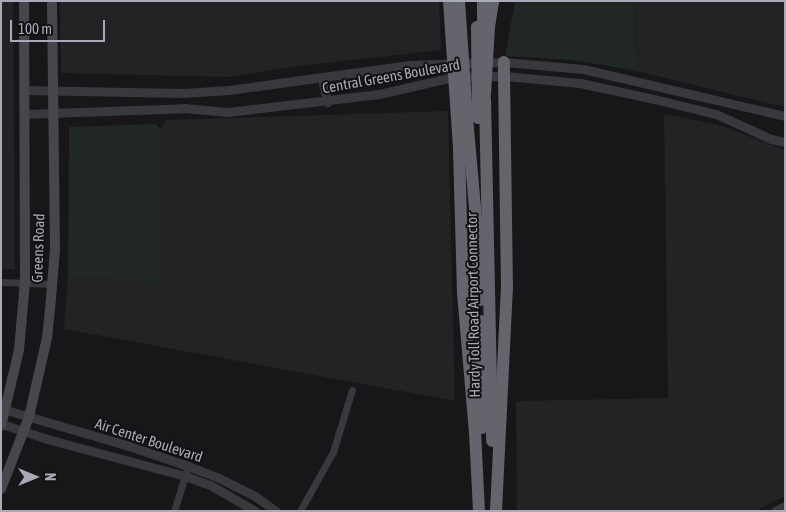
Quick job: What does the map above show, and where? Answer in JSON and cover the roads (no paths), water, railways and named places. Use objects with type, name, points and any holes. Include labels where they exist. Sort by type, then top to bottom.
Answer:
[{"type":"highway","points":[[449,1],[460,171],[463,293],[475,432],[479,511]]},
{"type":"highway","points":[[459,1],[477,117]]},
{"type":"highway","points":[[476,1],[483,27]]},
{"type":"highway","points":[[477,117],[483,1]]},
{"type":"highway","points":[[483,27],[493,1]]},
{"type":"highway","name":"Hardy Toll Road Airport Connector","points":[[483,27],[485,99],[477,117],[476,218],[480,300],[483,511]]},
{"type":"highway","points":[[494,511],[507,289],[504,62]]},
{"type":"highway","name":"Hardy Toll Road Airport Connector","points":[[477,117],[494,511]]},
{"type":"main road","name":"Greens Road","points":[[2,425],[18,350],[25,282],[24,1]]},
{"type":"main road","name":"Greens Road","points":[[1,489],[25,431],[47,338],[55,248],[52,1]]},
{"type":"street","name":"Central Greens Boulevard","points":[[24,90],[184,94],[229,90],[409,65],[453,62],[504,62],[583,69],[785,116]]},
{"type":"street","points":[[580,84],[583,69]]},
{"type":"street","name":"Central Greens Boulevard","points":[[24,114],[184,108],[228,112],[327,102],[379,94],[454,77],[504,76],[580,84],[716,114],[771,139],[785,142]]},
{"type":"street","points":[[322,78],[327,102]]},
{"type":"street","points":[[184,94],[184,108]]},
{"type":"street","points":[[1,282],[52,284]]},
{"type":"street","points":[[300,511],[333,452],[352,390]]},
{"type":"street","name":"Air Center Boulevard","points":[[6,410],[129,446],[188,466],[219,478],[255,496],[276,511]]},
{"type":"street","name":"Air Center Boulevard","points":[[2,425],[185,476],[210,485],[255,511]]},
{"type":"street","points":[[174,511],[188,466]]}]
